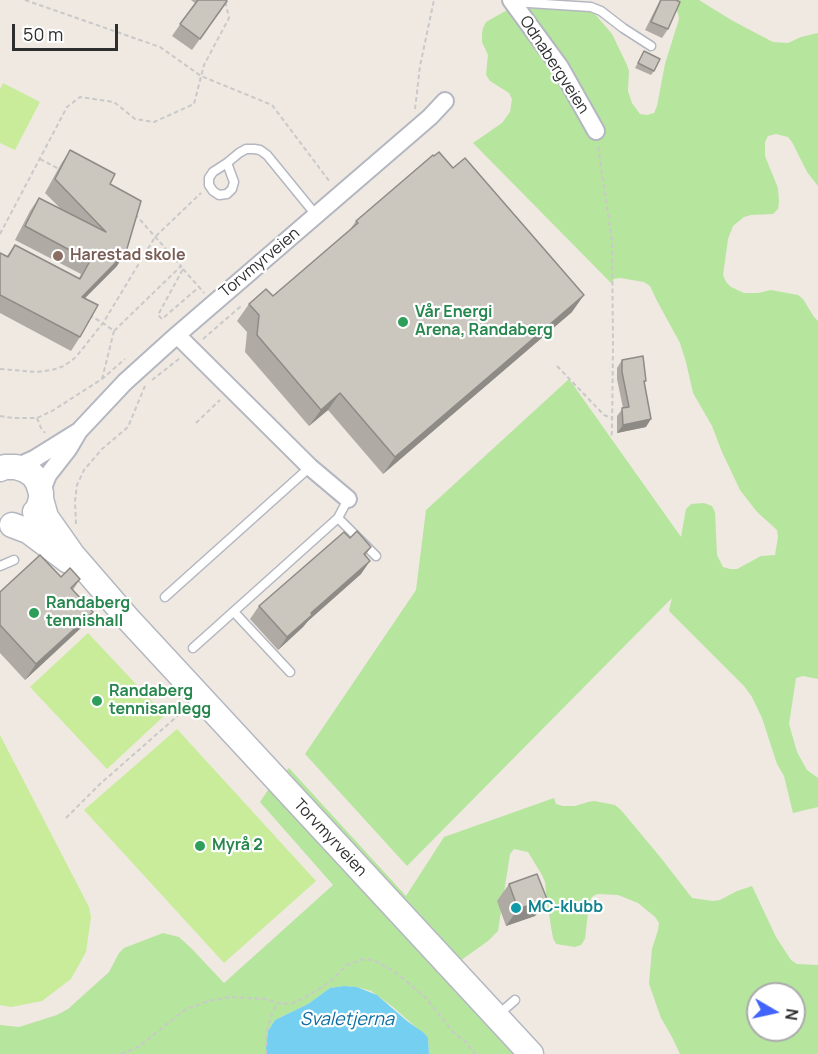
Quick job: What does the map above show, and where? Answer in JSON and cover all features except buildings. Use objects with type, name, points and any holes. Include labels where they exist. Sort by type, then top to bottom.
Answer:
[{"type":"main road","name":"Torvmyrveien","points":[[7,466],[25,470],[33,476],[38,483],[46,517],[72,554],[207,705],[531,1054]]},
{"type":"main road","points":[[6,524],[22,523],[32,518],[38,509],[41,496]]},
{"type":"main road","name":"Torvmyrveien","points":[[6,524],[28,531],[65,557],[130,621]]},
{"type":"street","name":"Odnabergveien","points":[[512,1],[560,68],[596,131]]},
{"type":"street","name":"Torvmyrveien","points":[[79,431],[125,382],[177,335],[445,101]]},
{"type":"street","points":[[177,335],[310,467],[348,499]]},
{"type":"street","points":[[7,466],[34,459],[79,431]]},
{"type":"street","points":[[41,496],[48,475],[79,431]]},
{"type":"lane","points":[[512,1],[591,7],[601,11],[651,46]]},
{"type":"lane","points":[[227,164],[234,182],[232,189],[226,194],[219,195],[209,185],[209,178],[213,172],[227,164],[239,153],[254,148],[267,155],[316,215]]},
{"type":"lane","points":[[165,597],[310,467]]},
{"type":"lane","points":[[194,648],[338,518],[348,499]]},
{"type":"lane","points":[[338,518],[376,556]]},
{"type":"lane","points":[[0,566],[14,560]]},
{"type":"lane","points":[[234,612],[290,672]]},
{"type":"lane","points":[[496,1017],[515,1000]]},
{"type":"path","points":[[25,0],[160,47],[201,76],[272,105],[332,185]]},
{"type":"path","points":[[0,234],[67,107],[80,97],[114,102],[135,119],[154,122],[194,104],[204,65],[229,18],[225,0]]},
{"type":"path","points":[[421,124],[416,118],[415,102],[434,0]]},
{"type":"path","points":[[596,131],[612,240],[613,345],[610,437]]},
{"type":"path","points":[[40,159],[61,170]]},
{"type":"path","points":[[0,369],[37,372],[52,370],[64,366],[76,357],[103,323],[155,237],[209,185]]},
{"type":"path","points":[[134,213],[204,293]]},
{"type":"path","points":[[182,268],[158,315],[162,319],[199,287]]},
{"type":"path","points":[[102,379],[114,331],[182,268]]},
{"type":"path","points":[[78,466],[84,470],[102,449],[128,427],[146,385],[240,307],[241,309]]},
{"type":"path","points":[[82,312],[114,331]]},
{"type":"path","points":[[0,416],[36,418],[52,411],[102,379],[128,357]]},
{"type":"path","points":[[557,366],[604,416],[612,418]]},
{"type":"path","points":[[36,418],[49,437]]},
{"type":"path","points":[[66,818],[100,784],[182,712],[207,705]]},
{"type":"path","points":[[122,1054],[138,1047],[186,1009],[230,997],[266,999],[291,1004],[327,984],[347,965],[364,960],[373,960],[395,972],[425,997],[454,1033],[476,1054]]},
{"type":"path","points":[[266,1054],[267,1031],[272,1013],[278,1003]]},
{"type":"green space","points":[[664,0],[699,0],[773,42],[788,43],[818,33],[818,186],[807,172],[788,137],[776,134],[768,136],[765,142],[765,156],[778,188],[778,209],[773,214],[744,217],[733,226],[728,239],[723,275],[731,287],[744,293],[771,290],[798,295],[818,321],[818,679],[803,676],[796,678],[789,724],[797,752],[807,770],[818,778],[818,807],[793,813],[784,776],[777,764],[762,718],[752,697],[744,686],[670,612],[672,598],[407,866],[305,754],[416,590],[426,510],[569,379],[681,537],[686,509],[691,504],[704,503],[712,506],[715,512],[717,555],[723,567],[737,569],[761,556],[775,555],[777,530],[757,512],[740,490],[712,426],[693,393],[680,343],[650,286],[644,282],[620,278],[614,279],[611,283],[473,143],[502,123],[510,112],[512,99],[509,93],[490,81],[486,75],[488,55],[482,42],[482,34],[486,22],[516,5],[588,9],[612,34],[629,71],[628,91],[632,103],[640,114],[647,115],[654,113],[657,106],[665,64],[679,19],[678,13],[669,2]]},
{"type":"green space","points":[[3,83],[40,102],[15,150],[0,143],[0,89]]},
{"type":"green space","name":"Randaberg tennisanlegg","points":[[88,633],[165,715],[107,769],[30,687]]},
{"type":"green space","name":"Myrå 2","points":[[177,729],[316,881],[224,963],[84,810]]},
{"type":"green space","points":[[0,735],[89,907],[91,917],[86,952],[71,979],[42,1001],[11,1007],[0,1005]]},
{"type":"green space","points":[[289,768],[406,896],[444,837],[554,798],[556,804],[563,806],[575,806],[594,801],[615,805],[692,898],[720,900],[752,886],[776,937],[791,960],[797,964],[818,965],[818,1054],[680,1054],[661,1018],[649,984],[652,949],[659,923],[655,917],[638,903],[618,895],[597,894],[589,903],[585,939],[581,945],[575,947],[556,944],[542,875],[528,852],[514,849],[510,854],[498,931],[453,966],[525,1054],[429,1054],[428,1038],[393,1007],[371,991],[344,986],[330,988],[308,1004],[275,1020],[268,1031],[265,1054],[0,1054],[0,1025],[19,1027],[57,1015],[68,1009],[109,972],[124,948],[163,933],[179,937],[224,983],[333,885],[260,802],[270,787]]},
{"type":"water","name":"Svaletjerna","points":[[357,987],[377,995],[424,1033],[428,1038],[429,1054],[265,1054],[268,1031],[275,1020],[308,1004],[330,988]]},
{"type":"place","name":"Harestad skole","points":[[58,256]]},
{"type":"place","name":"Vår Energi Arena, Randaberg","points":[[403,322]]},
{"type":"place","name":"Randaberg tennishall","points":[[34,613]]},
{"type":"place","name":"Randaberg tennisanlegg","points":[[97,701]]},
{"type":"place","name":"Myrå 2","points":[[200,846]]},
{"type":"place","name":"MC-klubb","points":[[516,908]]}]
